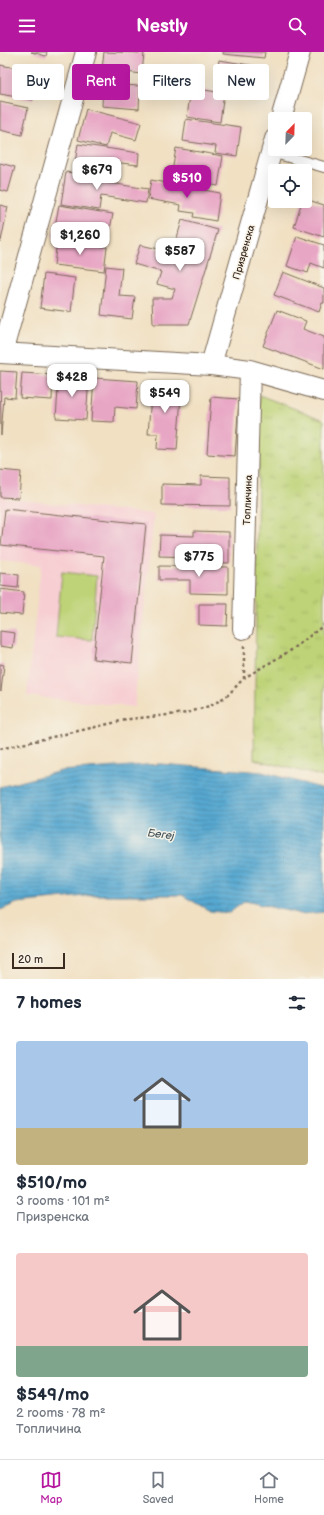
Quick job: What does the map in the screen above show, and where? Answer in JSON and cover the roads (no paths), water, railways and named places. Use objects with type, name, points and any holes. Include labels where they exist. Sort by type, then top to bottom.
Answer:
[{"type":"street","points":[[86,52],[1,353],[211,365],[250,370],[324,390]]},
{"type":"street","points":[[283,112],[300,52]]},
{"type":"street","name":"Призренска","points":[[211,365],[270,156]]},
{"type":"street","name":"Топличина","points":[[243,629],[250,370]]},
{"type":"lane","points":[[297,156],[324,167]]},
{"type":"water","name":"Бегеј","points":[[160,764],[262,772],[324,789],[324,912],[301,914],[245,901],[229,913],[210,911],[182,895],[95,895],[17,903],[0,910],[0,787],[61,771]]}]
